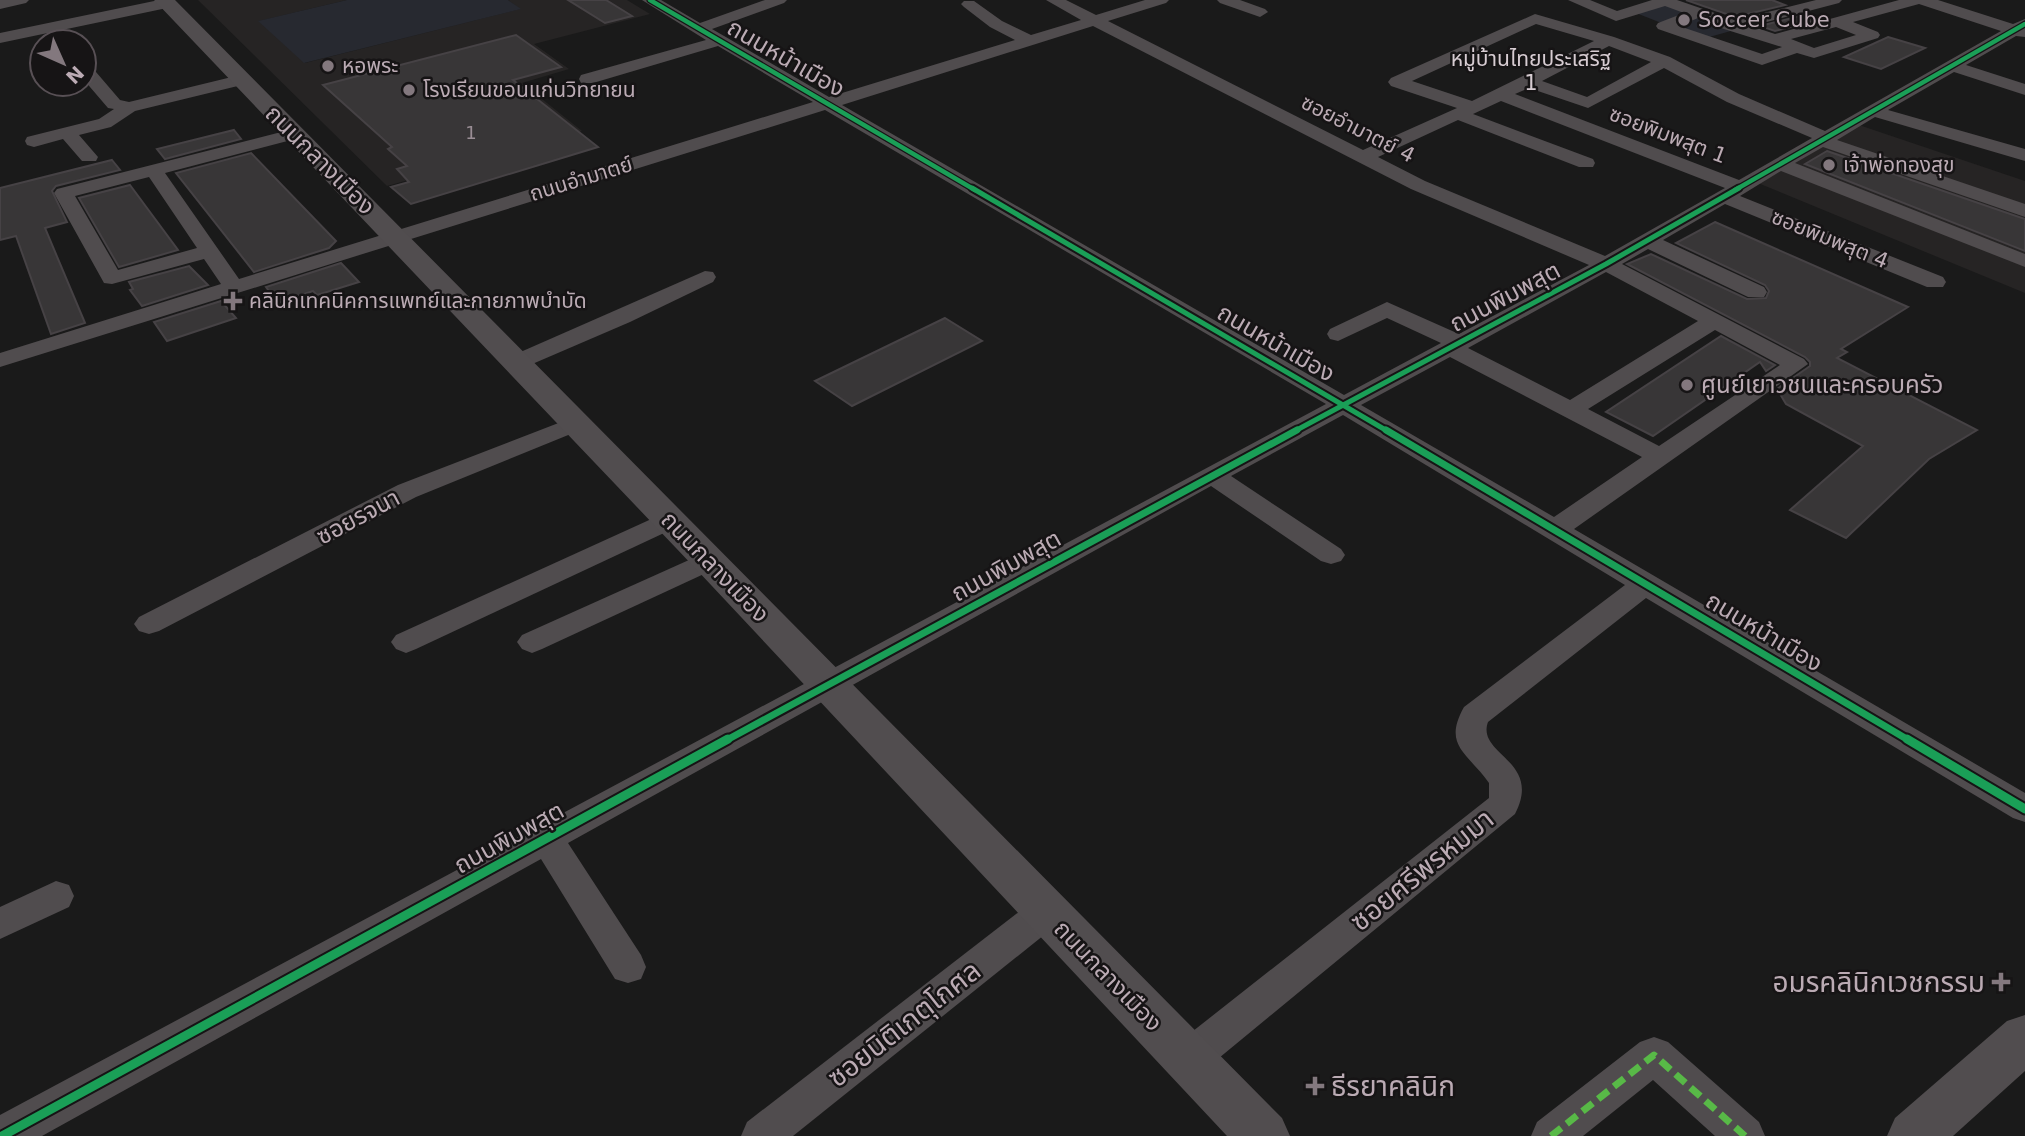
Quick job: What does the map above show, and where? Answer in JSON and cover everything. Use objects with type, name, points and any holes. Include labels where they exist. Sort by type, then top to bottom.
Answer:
[{"type":"main road","name":"ถนนกลางเมือง","points":[[166,1],[1263,1136]]},
{"type":"main road","points":[[1914,1136],[2025,1038]]},
{"type":"street","points":[[0,4],[20,0]]},
{"type":"street","name":"ถนนหน้าเมือง","points":[[650,0],[1344,405],[2025,810]]},
{"type":"street","points":[[587,79],[708,35],[779,0]]},
{"type":"street","name":"ซอยอำมาตย์ 4","points":[[1054,0],[1418,185],[1606,264],[1796,364],[1661,457]]},
{"type":"street","points":[[1107,0],[1129,10]]},
{"type":"street","name":"ถนนอำมาตย์","points":[[0,360],[1161,0]]},
{"type":"street","points":[[1225,0],[1261,12]]},
{"type":"street","points":[[1576,0],[1616,16],[1664,0],[1730,26],[1814,53],[1872,35],[1840,23]]},
{"type":"street","points":[[1730,26],[1834,0]]},
{"type":"street","points":[[1861,0],[1888,10]]},
{"type":"street","points":[[1771,40],[1888,10],[1916,0]]},
{"type":"street","points":[[1923,0],[2021,29]]},
{"type":"street","points":[[48,28],[74,15],[166,1]]},
{"type":"street","points":[[970,4],[996,24],[1030,41]]},
{"type":"street","points":[[1697,13],[1664,26],[1762,60],[1794,48]]},
{"type":"street","points":[[1587,163],[1397,82],[1535,19],[1608,40],[1664,61],[1733,98],[1825,140],[2025,211]]},
{"type":"street","name":"ถนนพิมพสุต","points":[[2,1136],[43,1125],[547,839],[1648,241],[1872,111],[2021,29]]},
{"type":"street","points":[[0,38],[28,32]]},
{"type":"street","points":[[1363,157],[1528,82],[1608,40]]},
{"type":"street","points":[[1528,82],[1588,103],[1664,61]]},
{"type":"street","points":[[1954,66],[2025,90]]},
{"type":"street","points":[[34,141],[105,123],[129,107],[240,80]]},
{"type":"street","points":[[98,85],[114,104],[129,107]]},
{"type":"street","name":"ซอยพิมพสุต 1","points":[[1499,94],[1734,192]]},
{"type":"street","points":[[1872,111],[2025,155]]},
{"type":"street","points":[[68,133],[89,157]]},
{"type":"street","points":[[210,251],[112,278],[64,193],[292,134]]},
{"type":"street","points":[[1782,165],[2025,261]]},
{"type":"street","points":[[154,170],[233,286]]},
{"type":"street","name":"ซอยพิมพสุต 4","points":[[1734,192],[1935,282]]},
{"type":"street","points":[[1648,241],[1756,292]]},
{"type":"street","points":[[515,363],[622,317],[705,277]]},
{"type":"street","points":[[1338,334],[1387,309],[1661,457],[1554,530]]},
{"type":"street","points":[[1572,410],[1714,321]]},
{"type":"street","name":"ซอยรจนา","points":[[149,624],[407,491],[574,424]]},
{"type":"street","points":[[1213,476],[1331,555]]},
{"type":"street","points":[[406,642],[669,520]]},
{"type":"street","points":[[531,642],[709,560]]},
{"type":"street","name":"ซอยศรีพรหมมา","points":[[1188,1059],[1503,805],[1509,794],[1506,780],[1469,739],[1468,726],[1475,715],[1645,584]]},
{"type":"street","points":[[547,839],[628,967]]},
{"type":"street","points":[[0,924],[56,896]]},
{"type":"street","name":"ซอยนิติเกตุโกศล","points":[[761,1136],[1046,912]]},
{"type":"street","points":[[1551,1136],[1654,1055],[1745,1136]]},
{"type":"shaded area","name":"โรงเรียนขอนแก่นวิทยายน","points":[[198,0],[347,0],[259,21],[305,63],[520,9],[508,0],[627,0],[650,14],[534,44],[569,69],[522,83],[582,131],[387,186]]},
{"type":"shaded area","points":[[347,0],[508,0],[521,9],[304,63],[258,21]]},
{"type":"shaded area","name":"Soccer Cube","points":[[1667,1],[1738,29],[1702,39],[1631,11]]},
{"type":"shaded area","points":[[1853,123],[2025,181],[2025,293],[1753,181]]},
{"type":"building","points":[[568,0],[606,0],[632,16],[605,23]]},
{"type":"building","points":[[1686,0],[1772,0],[1785,5],[1735,17]]},
{"type":"building","points":[[1808,14],[1821,19],[1775,31],[1760,26]]},
{"type":"building","points":[[516,35],[561,67],[513,80],[598,147],[411,204],[391,187],[409,182],[397,169],[407,166],[388,149],[392,147],[323,85]]},
{"type":"building","points":[[1888,37],[1925,48],[1881,69],[1844,57]]},
{"type":"building","points":[[234,130],[241,139],[165,159],[157,149]]},
{"type":"building","points":[[1827,151],[2025,219],[2025,251],[1805,164]]},
{"type":"building","points":[[251,153],[336,241],[329,248],[254,272],[176,173]]},
{"type":"building","points":[[112,160],[120,170],[56,186],[52,191],[67,222],[45,228],[85,323],[51,334],[16,236],[0,240],[0,188]]},
{"type":"building","points":[[130,185],[178,250],[119,267],[79,198]]},
{"type":"building","points":[[1715,222],[1908,307],[1841,349],[1847,352],[1837,358],[1977,430],[1929,459],[1846,538],[1790,510],[1863,446],[1786,404],[1777,389],[1810,366],[1810,362],[1627,264],[1651,254],[1747,299],[1766,298],[1769,291],[1765,285],[1676,243]]},
{"type":"building","points":[[341,263],[359,282],[317,295],[313,291],[278,303],[266,287]]},
{"type":"building","points":[[189,266],[208,285],[142,306],[130,290],[133,289],[129,282]]},
{"type":"building","points":[[221,301],[236,318],[167,341],[154,322]]},
{"type":"building","points":[[945,318],[982,341],[852,406],[815,381]]},
{"type":"building","name":"ศูนย์เยาวชนและครอบครัว","points":[[1721,336],[1775,365],[1766,371],[1760,362],[1653,436],[1606,412]]},
{"type":"marked path","points":[[1551,1136],[1654,1055],[1745,1136]]},
{"type":"cycle path","points":[[650,0],[1344,405],[2025,809]]},
{"type":"cycle path","points":[[2,1136],[1190,487],[1606,264],[2025,24]]},
{"type":"place","name":"Soccer Cube","points":[[1684,20]]},
{"type":"place","name":"หอพระ","points":[[328,66]]},
{"type":"place","name":"โรงเรียนขอนแก่นวิทยายน","points":[[409,90]]},
{"type":"place","name":"เจ้าพ่อทองสุข","points":[[1829,165]]},
{"type":"place","name":"คลินิกเทคนิคการแพทย์และกายภาพบำบัด","points":[[233,301]]},
{"type":"place","name":"ศูนย์เยาวชนและครอบครัว","points":[[1687,385]]},
{"type":"place","name":"อมรคลินิกเวชกรรม","points":[[2001,982]]},
{"type":"place","name":"ธีรยาคลินิก","points":[[1315,1086]]},
{"type":"district","name":"หมู่บ้านไทยประเสริฐ 1","points":[[1531,71]]}]
